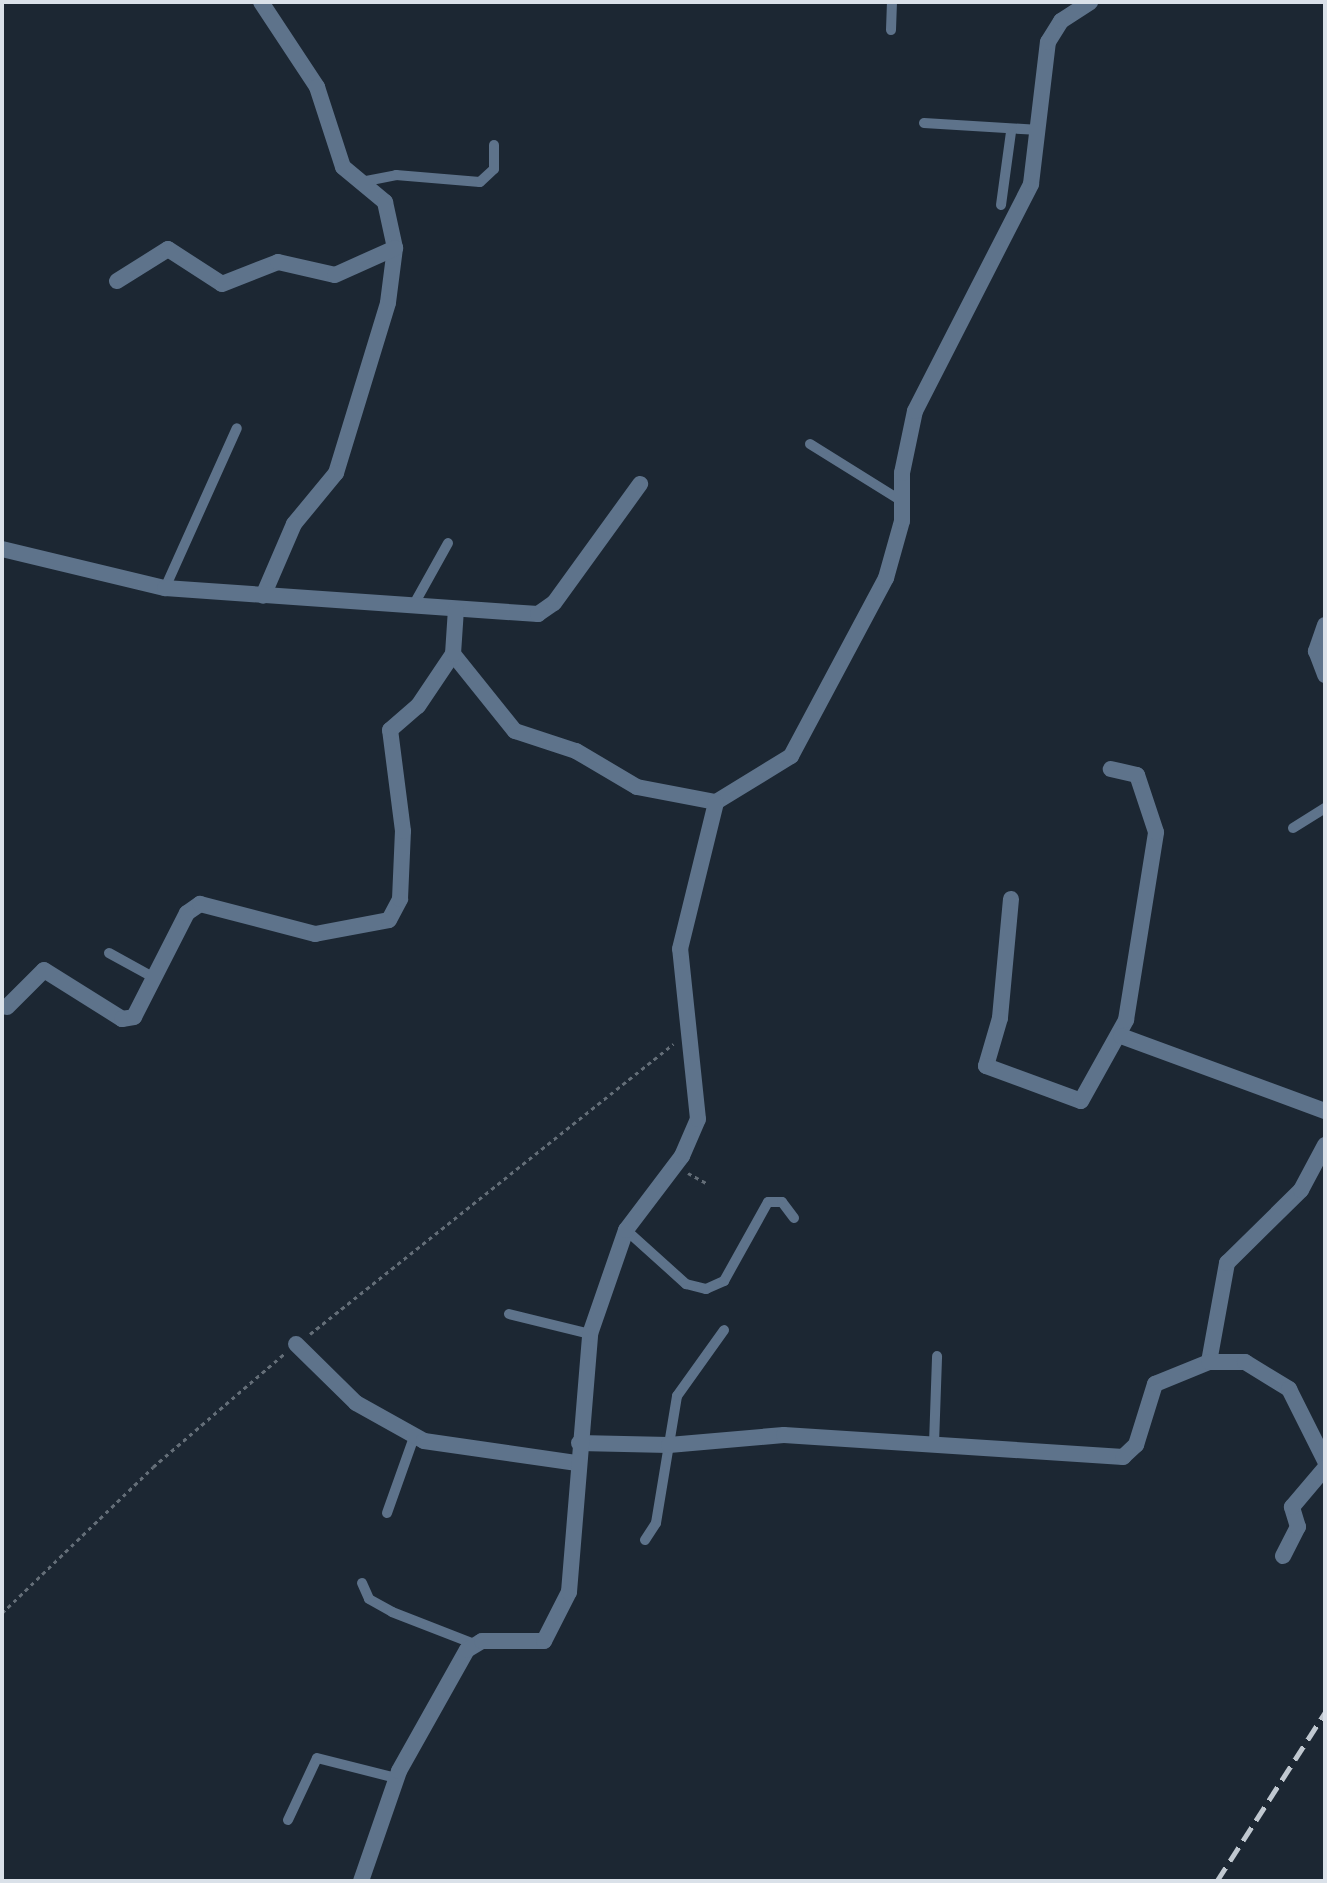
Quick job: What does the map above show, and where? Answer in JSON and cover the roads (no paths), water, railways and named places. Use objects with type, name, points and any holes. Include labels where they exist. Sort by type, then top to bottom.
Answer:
[{"type":"street","points":[[453,654],[515,731],[563,745],[637,787],[716,802],[791,756],[886,578],[903,502],[915,411],[1031,184],[1040,130],[1048,42],[1061,21],[1090,2]]},
{"type":"street","points":[[263,596],[294,524],[336,473],[388,303],[395,248],[385,202],[343,167],[317,87],[264,3]]},
{"type":"street","points":[[117,281],[168,249],[222,284],[278,262],[335,275],[395,248]]},
{"type":"street","points":[[2,549],[55,557],[165,588],[456,609],[546,612],[640,484]]},
{"type":"street","points":[[7,1007],[40,971],[48,971],[128,1020],[151,976],[200,904],[315,934],[371,926],[400,899],[403,831],[390,730],[418,706],[453,654],[456,609]]},
{"type":"street","points":[[1325,625],[1316,651],[1325,675]]},
{"type":"street","points":[[1011,899],[989,1072],[1081,1101],[1121,1036],[1156,832],[1137,775],[1111,769]]},
{"type":"street","points":[[361,1881],[396,1778],[474,1644],[536,1645],[551,1633],[569,1592],[577,1463],[590,1334],[626,1230],[692,1138],[698,1098],[680,949],[716,802]]},
{"type":"street","points":[[1121,1036],[1325,1111]]},
{"type":"street","points":[[1209,1362],[1227,1263],[1301,1190],[1325,1145]]},
{"type":"street","points":[[296,1344],[356,1403],[414,1437],[577,1463]]},
{"type":"street","points":[[579,1443],[669,1445],[784,1435],[1123,1457],[1136,1445],[1149,1391],[1209,1362],[1245,1362],[1277,1377],[1325,1461]]},
{"type":"street","points":[[1283,1556],[1298,1527],[1292,1507],[1325,1468]]},
{"type":"lane","points":[[891,30],[892,2]]},
{"type":"lane","points":[[924,123],[1011,132],[1040,130]]},
{"type":"lane","points":[[1001,205],[1011,132]]},
{"type":"lane","points":[[361,182],[396,175],[480,182],[494,169],[494,145]]},
{"type":"lane","points":[[165,588],[237,428]]},
{"type":"lane","points":[[810,444],[903,502]]},
{"type":"lane","points":[[413,606],[448,543]]},
{"type":"lane","points":[[1293,828],[1325,808]]},
{"type":"lane","points":[[109,953],[151,976]]},
{"type":"lane","points":[[626,1230],[686,1284],[706,1289],[724,1281],[768,1202],[782,1202],[794,1218]]},
{"type":"lane","points":[[509,1314],[590,1334]]},
{"type":"lane","points":[[645,1540],[654,1533],[677,1396],[724,1330]]},
{"type":"lane","points":[[934,1444],[937,1356]]},
{"type":"lane","points":[[387,1513],[414,1437]]},
{"type":"lane","points":[[362,1583],[369,1599],[392,1612],[474,1644]]},
{"type":"lane","points":[[288,1820],[317,1758],[396,1778]]},
{"type":"railway","points":[[1217,1881],[1325,1713]]}]
